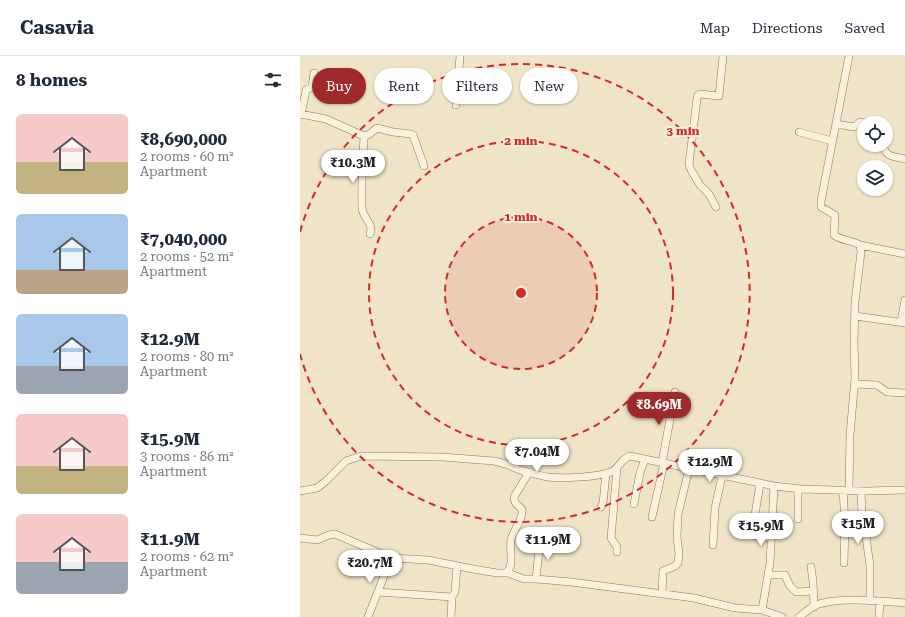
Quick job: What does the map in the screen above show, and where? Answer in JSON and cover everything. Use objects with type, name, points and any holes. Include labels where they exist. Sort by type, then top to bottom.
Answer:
[{"type":"street","points":[[456,105],[460,56]]},
{"type":"street","points":[[716,207],[709,194],[700,185],[690,170],[689,164],[698,95],[719,96],[723,56]]},
{"type":"street","points":[[849,56],[820,201],[821,207],[835,215],[834,235],[839,239],[905,254]]},
{"type":"street","points":[[312,87],[306,90],[301,114],[326,119],[364,136],[377,128],[411,134],[413,135],[424,166]]},
{"type":"street","points":[[836,124],[854,127],[857,124]]},
{"type":"street","points":[[799,132],[832,141]]},
{"type":"street","points":[[364,136],[362,210],[370,224],[372,230],[370,234]]},
{"type":"street","points":[[885,152],[887,154],[905,158]]},
{"type":"street","points":[[844,563],[846,490],[855,384],[855,316],[857,277],[861,252],[860,245]]},
{"type":"street","points":[[855,316],[903,322],[905,300]]},
{"type":"street","points":[[855,384],[877,385],[887,392],[905,393]]},
{"type":"street","points":[[652,517],[675,392]]},
{"type":"street","points":[[300,491],[317,488],[346,461],[361,456],[442,457],[487,461],[506,464],[524,471],[548,477],[566,477],[606,473],[617,468],[628,456],[774,486],[846,490],[905,490]]},
{"type":"street","points":[[634,504],[640,473],[645,459]]},
{"type":"street","points":[[617,468],[611,538],[617,547],[617,552]]},
{"type":"street","points":[[662,594],[663,571],[675,566],[678,563],[679,553],[676,536],[678,514],[689,469]]},
{"type":"street","points":[[508,573],[512,556],[511,537],[516,529],[522,512],[515,504],[514,497],[527,476],[527,473],[524,471]]},
{"type":"street","points":[[601,507],[603,503],[606,473]]},
{"type":"street","points":[[713,545],[715,508],[722,476]]},
{"type":"street","points":[[760,484],[753,534],[756,536],[771,538]]},
{"type":"street","points":[[762,610],[768,575],[774,486]]},
{"type":"street","points":[[798,488],[798,519]]},
{"type":"street","points":[[861,490],[862,514],[866,529],[870,566],[870,600]]},
{"type":"street","points":[[300,538],[318,540],[329,534],[334,534],[391,558],[428,560],[503,574],[508,573],[524,579],[536,579],[694,598],[735,608],[762,610],[782,617]]},
{"type":"street","points":[[536,579],[540,541]]},
{"type":"street","points":[[368,617],[391,558]]},
{"type":"street","points":[[451,617],[452,597],[455,592],[457,566]]},
{"type":"street","points":[[811,567],[814,606]]},
{"type":"street","points":[[768,575],[785,575],[790,586],[796,592],[813,591]]},
{"type":"street","points":[[378,592],[452,597]]},
{"type":"street","points":[[799,617],[814,606],[833,601],[870,600],[905,603]]},
{"type":"street","points":[[879,617],[880,601]]}]
